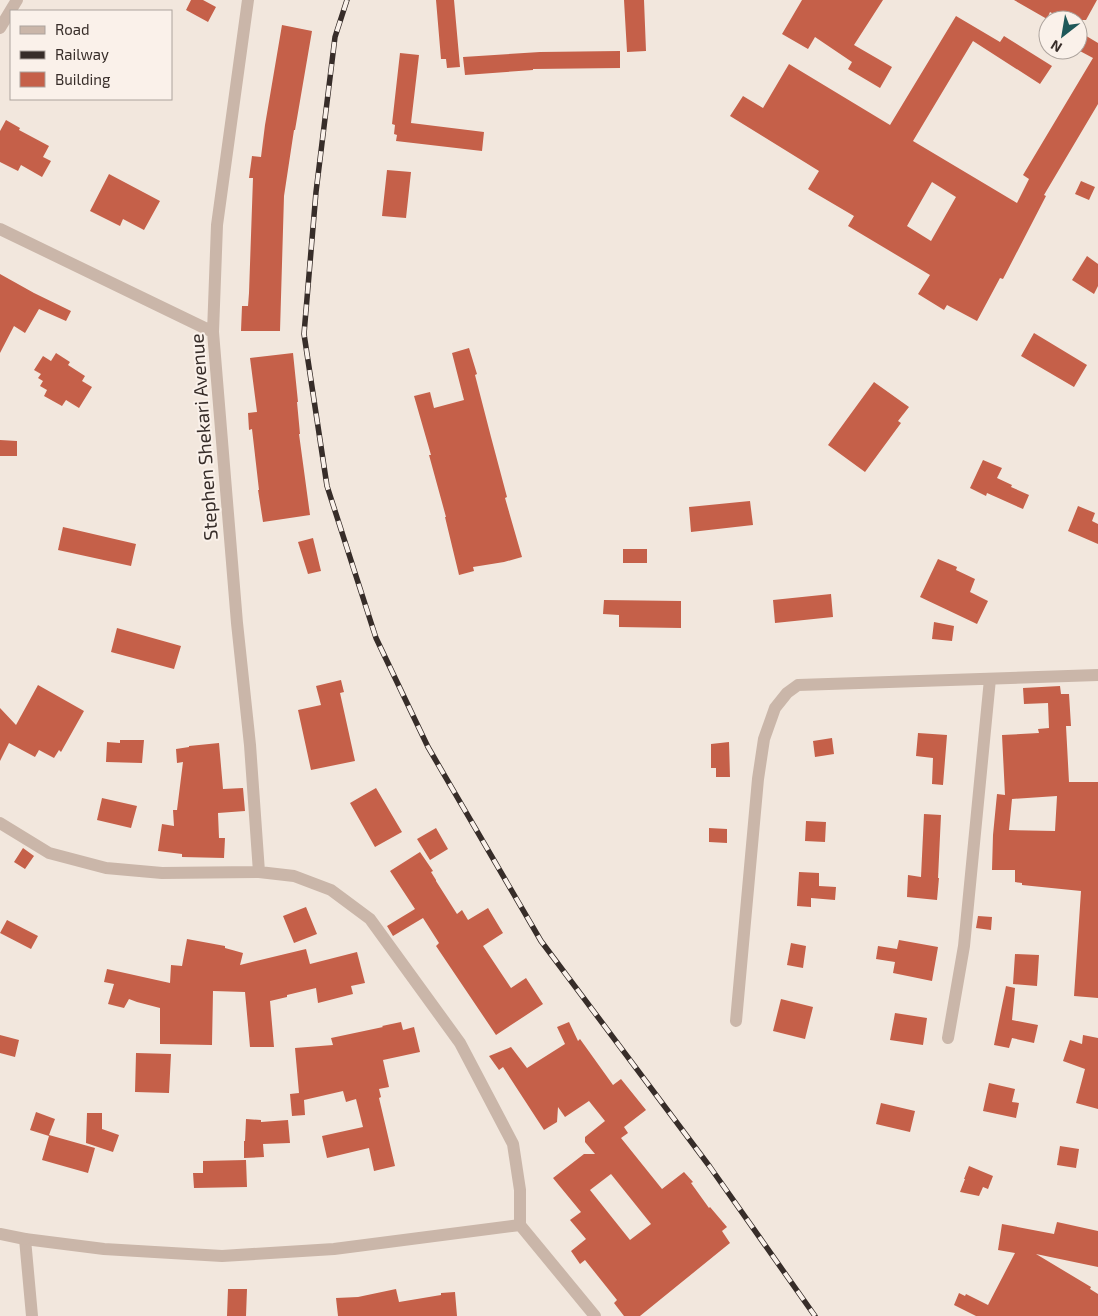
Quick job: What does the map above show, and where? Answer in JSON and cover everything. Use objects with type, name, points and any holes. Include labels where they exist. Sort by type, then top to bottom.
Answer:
[{"type":"street","name":"Stephen Shekari Avenue","points":[[248,0],[217,225],[213,332],[237,623],[250,745],[259,872]]},
{"type":"street","points":[[0,28],[10,12]]},
{"type":"street","points":[[0,229],[213,332]]},
{"type":"street","points":[[736,1021],[758,780],[764,739],[775,708],[787,693],[798,685],[1098,675]]},
{"type":"street","points":[[948,1038],[964,946],[990,679]]},
{"type":"street","points":[[0,823],[49,853],[106,868],[162,873],[259,872],[294,876],[332,890],[370,919],[460,1043],[513,1144],[520,1190],[520,1225],[595,1316]]},
{"type":"street","points":[[0,1234],[104,1249],[222,1256],[334,1249],[520,1225]]},
{"type":"street","points":[[25,1239],[32,1316]]},
{"type":"building","points":[[191,0],[203,0],[216,7],[208,22],[186,10]]},
{"type":"building","points":[[436,0],[454,0],[460,67],[447,68],[446,59],[441,59]]},
{"type":"building","points":[[624,0],[644,0],[646,51],[627,52]]},
{"type":"building","points":[[802,0],[883,0],[854,45],[892,67],[880,88],[848,69],[852,62],[815,37],[808,49],[782,34]]},
{"type":"building","points":[[1014,0],[1097,0],[1088,16],[1088,10],[1038,10],[1038,14]]},
{"type":"building","points":[[956,16],[1000,42],[1004,36],[1038,57],[1038,60],[1042,60],[1052,66],[1040,84],[973,41],[913,141],[1017,203],[1029,179],[1023,175],[1093,58],[1088,55],[1088,37],[1098,43],[1098,104],[1044,195],[1046,196],[1003,279],[1000,278],[977,321],[947,305],[944,310],[918,294],[930,275],[848,226],[854,216],[808,189],[819,171],[730,116],[743,96],[763,108],[789,64],[890,125]],"holes":[[[932,182],[956,197],[931,241],[907,226]]]},
{"type":"building","points":[[282,25],[312,31],[284,196],[280,331],[241,331],[242,306],[248,306],[249,293],[253,178],[249,178],[252,156],[261,157]]},
{"type":"building","points":[[620,51],[620,68],[533,69],[465,75],[463,57],[540,52]]},
{"type":"building","points":[[400,53],[419,55],[411,123],[484,132],[482,151],[396,141],[397,135],[394,134],[395,125],[392,124]]},
{"type":"building","points":[[6,120],[20,128],[19,130],[49,146],[43,157],[51,161],[42,177],[21,165],[18,171],[0,162],[0,131]]},
{"type":"building","points":[[387,170],[411,172],[406,218],[382,216]]},
{"type":"building","points":[[109,174],[160,201],[144,230],[123,219],[120,226],[90,211]]},
{"type":"building","points":[[1081,181],[1095,187],[1089,200],[1075,194]]},
{"type":"building","points":[[1087,256],[1098,264],[1098,286],[1094,294],[1072,280]]},
{"type":"building","points":[[0,274],[71,311],[66,321],[39,309],[25,333],[14,326],[0,353]]},
{"type":"building","points":[[1034,333],[1087,365],[1074,387],[1021,356]]},
{"type":"building","points":[[469,348],[507,497],[505,498],[522,557],[473,567],[474,571],[459,575],[429,455],[431,455],[414,396],[430,392],[434,408],[464,400],[452,353]]},
{"type":"building","points":[[56,353],[70,362],[68,365],[85,376],[82,381],[92,387],[79,408],[66,400],[62,406],[44,396],[47,390],[40,386],[43,381],[38,378],[41,374],[34,370],[43,356],[51,361]]},
{"type":"building","points":[[293,353],[299,434],[310,515],[263,522],[252,429],[249,430],[248,413],[257,412],[250,358]]},
{"type":"building","points":[[874,382],[909,407],[898,421],[901,423],[865,472],[828,445]]},
{"type":"building","points":[[0,440],[17,441],[17,456],[0,456]]},
{"type":"building","points":[[983,460],[1002,468],[997,478],[1029,495],[1023,509],[987,493],[986,496],[970,488]]},
{"type":"building","points":[[750,501],[753,525],[691,532],[689,507]]},
{"type":"building","points":[[1078,506],[1095,513],[1092,521],[1098,524],[1098,544],[1068,531]]},
{"type":"building","points":[[63,527],[136,544],[131,566],[58,550]]},
{"type":"building","points":[[313,538],[321,571],[308,574],[298,542]]},
{"type":"building","points":[[623,549],[647,549],[647,563],[623,563]]},
{"type":"building","points":[[938,559],[957,567],[956,570],[975,579],[970,592],[988,601],[977,624],[920,597]]},
{"type":"building","points":[[831,594],[833,617],[775,623],[773,600]]},
{"type":"building","points":[[604,600],[681,601],[681,628],[619,627],[619,615],[603,614]]},
{"type":"building","points":[[934,622],[954,626],[952,641],[932,639]]},
{"type":"building","points":[[117,628],[181,646],[174,669],[111,652]]},
{"type":"building","points":[[341,680],[344,692],[340,693],[355,761],[311,770],[298,710],[321,705],[316,686]]},
{"type":"building","points":[[38,685],[84,711],[61,752],[59,750],[54,758],[39,750],[35,757],[9,743],[0,761],[0,708],[16,725]]},
{"type":"building","points":[[1060,686],[1061,694],[1069,694],[1071,726],[1066,726],[1069,782],[1098,782],[1098,998],[1074,996],[1081,891],[1022,885],[1022,883],[1015,882],[1015,870],[992,870],[997,794],[1005,795],[1002,735],[1039,733],[1038,729],[1049,728],[1048,703],[1024,704],[1023,688]],"holes":[[[1057,796],[1055,831],[1009,830],[1012,799]]]},
{"type":"building","points":[[918,733],[947,735],[943,785],[932,784],[933,758],[916,756]]},
{"type":"building","points":[[832,738],[834,754],[815,757],[813,741]]},
{"type":"building","points":[[120,740],[144,740],[142,763],[106,762],[107,742],[120,743]]},
{"type":"building","points":[[729,742],[730,777],[716,777],[716,768],[711,768],[711,744]]},
{"type":"building","points":[[219,743],[223,789],[243,788],[245,811],[218,813],[219,838],[225,838],[224,858],[182,857],[182,854],[158,851],[162,824],[174,826],[173,810],[177,810],[183,762],[177,763],[176,749]]},
{"type":"building","points":[[376,788],[402,832],[375,847],[350,803]]},
{"type":"building","points":[[102,798],[137,806],[131,828],[97,820]]},
{"type":"building","points":[[924,814],[941,815],[937,900],[907,897],[908,875],[921,877]]},
{"type":"building","points":[[806,821],[826,822],[825,842],[805,841]]},
{"type":"building","points":[[436,828],[448,849],[430,860],[417,839]]},
{"type":"building","points":[[709,828],[727,829],[727,843],[709,842]]},
{"type":"building","points":[[23,848],[34,856],[25,869],[14,862]]},
{"type":"building","points":[[420,852],[457,914],[462,910],[468,920],[488,908],[503,933],[483,946],[511,988],[526,978],[543,1004],[496,1035],[436,946],[439,943],[423,918],[393,936],[387,926],[415,909],[390,871]]},
{"type":"building","points":[[799,872],[819,873],[819,886],[836,887],[835,900],[811,898],[811,907],[797,906]]},
{"type":"building","points":[[306,907],[317,934],[294,943],[283,916]]},
{"type":"building","points":[[978,916],[992,917],[991,930],[976,928]]},
{"type":"building","points":[[7,920],[38,936],[31,949],[0,933]]},
{"type":"building","points":[[187,939],[225,946],[225,948],[243,953],[240,965],[306,949],[310,964],[357,952],[365,983],[351,986],[353,994],[318,1003],[316,988],[270,1001],[274,1047],[250,1047],[245,992],[213,991],[212,1045],[160,1044],[160,1008],[129,999],[124,1008],[108,1004],[114,984],[104,982],[107,969],[170,983],[171,965],[182,966]]},
{"type":"building","points":[[899,940],[938,947],[932,981],[893,973],[895,962],[876,959],[878,946],[897,949]]},
{"type":"building","points":[[791,943],[806,946],[803,968],[787,965]]},
{"type":"building","points":[[1015,954],[1039,955],[1037,986],[1013,984]]},
{"type":"building","points":[[1006,986],[1015,988],[1012,1020],[1038,1025],[1034,1043],[1012,1038],[1009,1048],[994,1045]]},
{"type":"building","points":[[781,999],[813,1007],[805,1039],[773,1031]]},
{"type":"building","points":[[895,1013],[927,1018],[923,1045],[890,1040]]},
{"type":"building","points":[[401,1022],[403,1030],[414,1027],[420,1052],[383,1060],[389,1087],[379,1089],[381,1097],[379,1098],[395,1166],[374,1171],[369,1148],[327,1158],[322,1136],[363,1127],[356,1099],[346,1102],[343,1091],[304,1100],[305,1115],[292,1116],[290,1094],[299,1093],[295,1048],[333,1045],[331,1038]]},
{"type":"building","points":[[569,1022],[578,1041],[580,1039],[613,1085],[621,1079],[646,1110],[624,1127],[628,1133],[621,1138],[662,1189],[684,1172],[693,1182],[691,1183],[709,1208],[727,1227],[722,1231],[730,1243],[640,1316],[624,1316],[614,1303],[617,1300],[585,1260],[580,1264],[571,1251],[586,1239],[570,1220],[581,1212],[553,1178],[584,1154],[595,1154],[585,1142],[585,1137],[605,1121],[589,1101],[565,1117],[558,1107],[557,1122],[544,1130],[503,1067],[499,1070],[489,1056],[511,1047],[527,1068],[565,1044],[557,1027]],"holes":[[[611,1174],[651,1224],[630,1240],[590,1190]]]},
{"type":"building","points":[[0,1035],[19,1040],[15,1057],[0,1053]]},
{"type":"building","points":[[1083,1035],[1098,1038],[1098,1109],[1076,1103],[1085,1069],[1063,1061],[1070,1040],[1082,1044]]},
{"type":"building","points":[[136,1053],[171,1054],[169,1093],[135,1092]]},
{"type":"building","points":[[989,1083],[1015,1089],[1012,1102],[1019,1103],[1016,1118],[983,1111]]},
{"type":"building","points":[[881,1103],[915,1111],[910,1132],[876,1124]]},
{"type":"building","points":[[36,1112],[55,1119],[49,1135],[95,1148],[88,1173],[42,1160],[49,1136],[30,1130]]},
{"type":"building","points":[[87,1113],[102,1113],[102,1129],[119,1135],[113,1152],[86,1143]]},
{"type":"building","points":[[246,1119],[261,1120],[261,1122],[288,1120],[290,1143],[263,1144],[264,1157],[244,1158]]},
{"type":"building","points":[[1060,1146],[1079,1149],[1076,1168],[1057,1165]]},
{"type":"building","points":[[246,1160],[247,1187],[194,1188],[193,1173],[203,1173],[203,1161]]},
{"type":"building","points":[[969,1166],[993,1176],[988,1189],[983,1187],[979,1196],[960,1192]]},
{"type":"building","points":[[1057,1222],[1098,1231],[1098,1267],[1036,1254],[1091,1287],[1090,1289],[1098,1294],[1098,1316],[976,1316],[954,1305],[959,1293],[965,1296],[966,1294],[988,1305],[1015,1253],[998,1250],[1002,1224],[1054,1234]]},
{"type":"building","points":[[228,1289],[247,1289],[246,1316],[227,1316]]},
{"type":"building","points":[[396,1289],[399,1302],[455,1292],[457,1316],[338,1316],[336,1298],[358,1297]]},
{"type":"railway","points":[[347,0],[335,37],[316,192],[304,334],[327,486],[376,638],[428,747],[541,941],[710,1167],[815,1316]]}]
